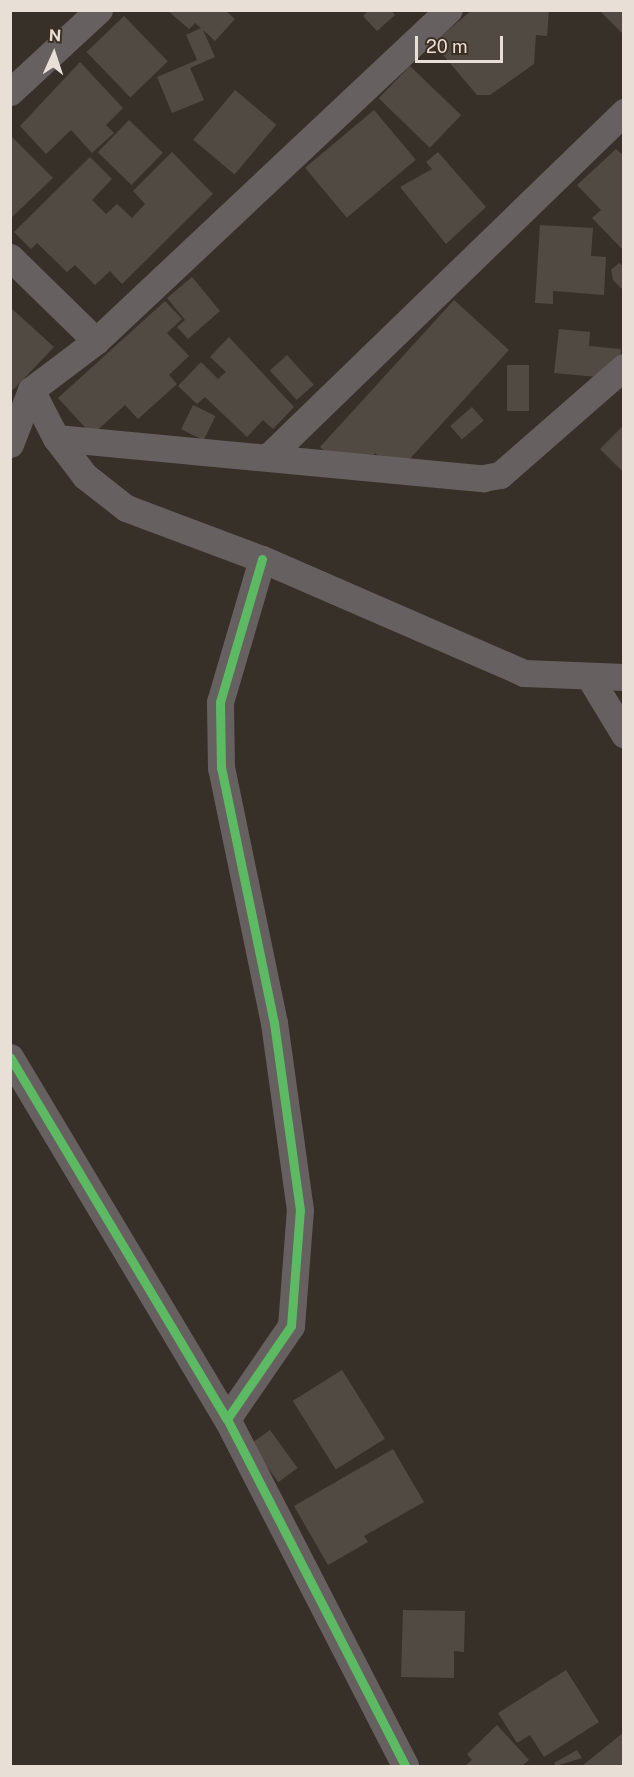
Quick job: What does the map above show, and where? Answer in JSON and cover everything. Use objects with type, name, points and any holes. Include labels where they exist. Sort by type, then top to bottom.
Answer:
[{"type":"street","points":[[10,92],[99,10]]},
{"type":"street","points":[[10,444],[31,390],[96,341],[448,10]]},
{"type":"street","points":[[268,457],[624,112]]},
{"type":"street","points":[[10,257],[96,341]]},
{"type":"street","points":[[56,438],[464,477],[500,475],[624,367]]},
{"type":"street","points":[[31,390],[56,438],[85,476],[126,508],[262,559],[524,673],[590,678],[624,677]]},
{"type":"street","points":[[227,1419],[291,1326],[300,1210],[274,1023],[221,768],[220,702],[262,559]]},
{"type":"street","points":[[590,678],[624,734]]},
{"type":"street","points":[[10,1057],[227,1419],[405,1767]]},
{"type":"building","points":[[167,10],[225,10],[235,19],[215,41],[203,30],[215,57],[190,68],[204,100],[172,113],[157,77],[197,60],[186,35],[201,28],[195,23],[189,29]]},
{"type":"building","points":[[369,10],[391,10],[395,15],[377,31],[363,16]]},
{"type":"building","points":[[472,10],[549,10],[547,36],[536,35],[534,64],[490,95],[477,95],[433,43]]},
{"type":"building","points":[[599,10],[624,10],[624,35]]},
{"type":"building","points":[[124,16],[168,61],[130,97],[87,52]]},
{"type":"building","points":[[80,62],[123,108],[106,125],[114,133],[92,153],[71,130],[46,154],[20,126]]},
{"type":"building","points":[[410,66],[461,115],[430,148],[379,98]]},
{"type":"building","points":[[235,90],[276,125],[235,175],[193,140]]},
{"type":"building","points":[[374,110],[416,160],[347,218],[305,168]]},
{"type":"building","points":[[129,120],[163,153],[132,185],[98,152]]},
{"type":"building","points":[[10,135],[53,178],[10,219]]},
{"type":"building","points":[[616,149],[624,156],[624,251],[592,218],[601,210],[577,185]]},
{"type":"building","points":[[172,152],[213,194],[122,284],[110,271],[95,285],[75,265],[67,272],[37,243],[31,249],[14,232],[90,157],[112,179],[92,200],[106,214],[117,204],[132,218],[145,204],[133,191]]},
{"type":"building","points":[[438,152],[486,207],[446,244],[400,187],[432,169],[426,162]]},
{"type":"building","points":[[540,225],[593,228],[591,256],[606,257],[604,295],[553,291],[553,304],[535,303]]},
{"type":"building","points":[[619,263],[624,267],[624,291],[613,280],[611,270]]},
{"type":"building","points":[[192,277],[220,311],[188,339],[177,327],[185,320],[167,298]]},
{"type":"building","points":[[454,300],[509,350],[397,473],[375,453],[353,477],[320,447]]},
{"type":"building","points":[[165,301],[182,319],[167,333],[189,356],[169,375],[177,384],[138,419],[125,405],[92,435],[58,398]]},
{"type":"building","points":[[10,307],[54,347],[13,390],[10,387]]},
{"type":"building","points":[[559,329],[590,332],[589,346],[621,349],[619,379],[554,373]]},
{"type":"building","points":[[229,337],[294,407],[273,429],[263,420],[247,437],[205,397],[197,404],[178,386],[201,362],[218,379],[226,372],[210,357]]},
{"type":"building","points":[[287,355],[314,385],[297,400],[270,370]]},
{"type":"building","points":[[507,365],[529,365],[529,411],[507,411]]},
{"type":"building","points":[[193,405],[215,416],[204,440],[181,429]]},
{"type":"building","points":[[472,407],[484,421],[462,440],[450,426]]},
{"type":"building","points":[[624,425],[624,473],[600,449]]},
{"type":"building","points":[[342,1370],[385,1439],[336,1469],[293,1401]]},
{"type":"building","points":[[270,1430],[298,1468],[278,1482],[251,1444]]},
{"type":"building","points":[[393,1449],[424,1502],[364,1536],[368,1542],[328,1565],[294,1506]]},
{"type":"building","points":[[403,1610],[465,1611],[464,1652],[454,1651],[454,1678],[401,1677]]},
{"type":"building","points":[[566,1670],[599,1722],[544,1757],[530,1735],[517,1743],[498,1713]]},
{"type":"building","points":[[497,1725],[529,1760],[522,1766],[465,1766],[472,1760],[467,1754]]},
{"type":"building","points":[[624,1732],[624,1766],[582,1766]]},
{"type":"building","points":[[577,1750],[582,1758],[556,1766],[554,1763]]},
{"type":"cycle path","points":[[227,1419],[291,1326],[300,1210],[274,1023],[221,768],[220,702],[262,559]]},
{"type":"cycle path","points":[[10,1057],[227,1419],[405,1766]]}]
